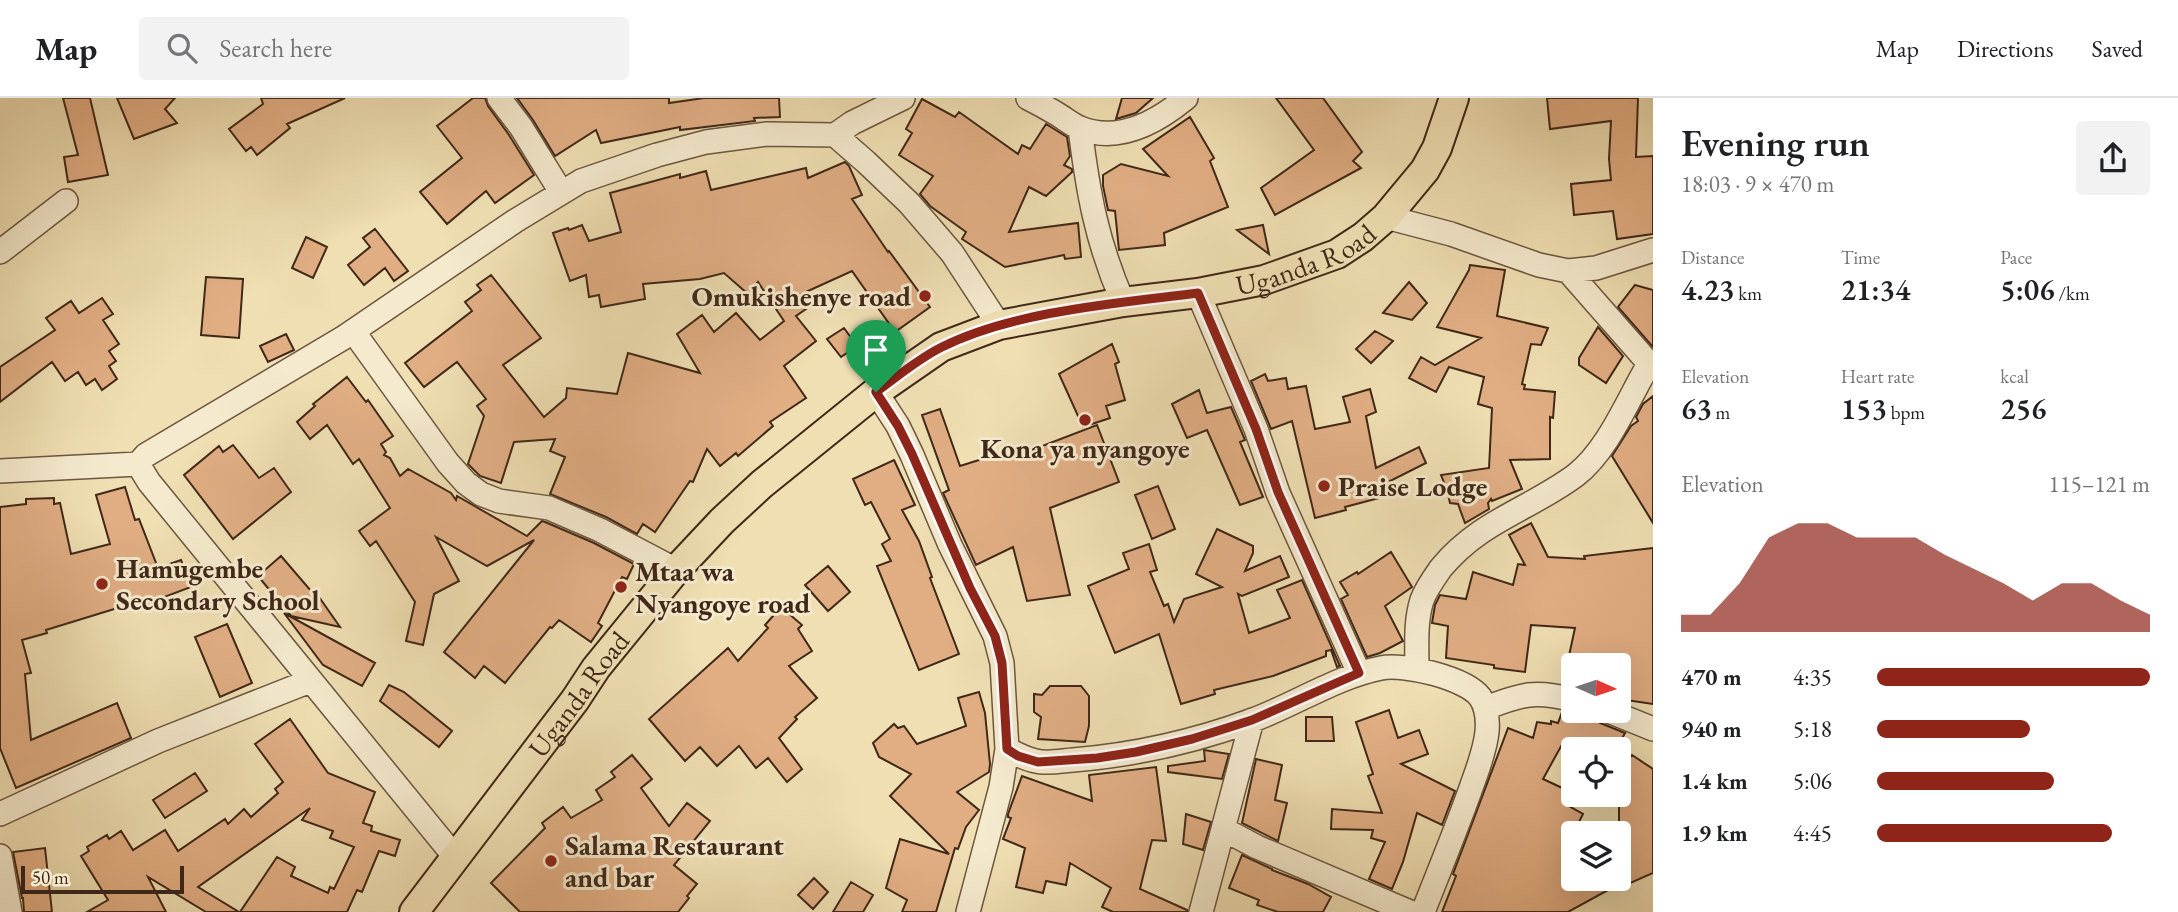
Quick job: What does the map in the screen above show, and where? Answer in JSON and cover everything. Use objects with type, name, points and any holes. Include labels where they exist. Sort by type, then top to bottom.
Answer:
[{"type":"main road","name":"Uganda Road","points":[[414,912],[575,700],[596,668],[677,570],[722,521],[762,484],[876,392],[941,347],[999,325],[1264,280],[1337,254],[1363,237],[1386,217],[1425,170],[1437,148],[1454,98]]},
{"type":"street","points":[[499,98],[521,127],[561,192]]},
{"type":"street","points":[[0,471],[138,464],[146,455],[169,440],[353,331],[581,181],[657,155],[706,142],[767,134],[835,135],[852,123],[903,98]]},
{"type":"street","points":[[1028,98],[1080,128],[1115,134],[1129,132],[1167,114],[1186,98]]},
{"type":"street","points":[[1080,128],[1093,216],[1102,250],[1123,302]]},
{"type":"street","points":[[835,135],[909,203],[952,253],[999,325]]},
{"type":"street","points":[[0,252],[66,201]]},
{"type":"street","points":[[1386,217],[1451,234],[1539,265],[1568,271],[1596,268],[1653,250]]},
{"type":"street","points":[[1418,669],[1422,601],[1434,577],[1469,539],[1577,474],[1595,457],[1651,366],[1568,271]]},
{"type":"street","points":[[1198,293],[1256,429],[1278,492],[1359,673]]},
{"type":"street","points":[[353,331],[448,463],[466,483],[499,502],[549,508],[600,530],[677,570]]},
{"type":"street","points":[[876,392],[912,454],[960,566],[995,636],[1002,663],[1007,749],[1001,787],[968,912]]},
{"type":"street","points":[[138,464],[180,523],[455,856]]},
{"type":"street","points":[[1007,749],[1018,756],[1038,762],[1136,752],[1192,739],[1252,720],[1359,673],[1384,667],[1418,669],[1454,680],[1478,694],[1486,708],[1487,733],[1479,765],[1423,912]]},
{"type":"street","points":[[0,814],[158,741],[310,681]]},
{"type":"street","points":[[1486,708],[1517,696],[1532,694],[1561,697]]},
{"type":"street","points":[[1201,912],[1252,720]]},
{"type":"street","points":[[1631,720],[1653,729]]},
{"type":"street","points":[[1223,829],[1256,847],[1410,912]]},
{"type":"street","points":[[0,856],[10,912]]},
{"type":"building","points":[[63,98],[90,98],[108,175],[68,182],[64,157],[78,155]]},
{"type":"building","points":[[117,98],[175,98],[165,109],[177,123],[134,139]]},
{"type":"building","points":[[261,98],[345,98],[287,124],[290,128],[257,155],[251,147],[246,151],[229,129],[263,104]]},
{"type":"building","points":[[473,98],[485,98],[534,175],[495,203],[486,191],[447,224],[420,192],[462,158],[437,126]]},
{"type":"building","points":[[517,98],[669,98],[669,103],[704,98],[779,98],[780,117],[754,118],[755,121],[680,130],[680,127],[601,143],[596,130],[555,156]]},
{"type":"building","points":[[1122,98],[1153,98],[1136,113],[1116,119]]},
{"type":"building","points":[[1276,98],[1323,98],[1362,152],[1353,161],[1361,168],[1275,215],[1261,188],[1314,150]]},
{"type":"building","points":[[1547,98],[1638,98],[1636,157],[1653,156],[1653,234],[1617,239],[1613,211],[1574,215],[1571,184],[1611,180],[1611,121],[1550,129]]},
{"type":"building","points":[[922,99],[955,117],[959,112],[1018,154],[1022,145],[1030,149],[1046,124],[1067,137],[1070,156],[1064,165],[1072,169],[1072,172],[1046,196],[1029,187],[1009,232],[1078,223],[1081,257],[1065,259],[1064,255],[1005,267],[962,239],[966,232],[930,206],[920,194],[933,176],[899,155],[912,133],[906,129]]},
{"type":"building","points":[[1190,117],[1214,158],[1210,161],[1228,207],[1164,233],[1165,245],[1119,250],[1115,211],[1108,210],[1103,175],[1121,164],[1168,176],[1143,149]]},
{"type":"building","points":[[845,162],[862,195],[852,199],[930,307],[895,332],[852,271],[797,296],[806,309],[796,316],[816,341],[784,366],[806,398],[770,422],[773,426],[738,456],[736,453],[720,466],[707,449],[693,482],[690,481],[655,532],[643,524],[637,534],[606,517],[550,494],[565,457],[550,451],[555,439],[514,442],[501,483],[480,476],[468,464],[484,416],[477,406],[486,399],[457,362],[424,387],[405,363],[472,311],[465,302],[481,290],[477,285],[491,275],[541,338],[503,365],[544,417],[566,398],[567,388],[617,394],[628,353],[700,373],[677,334],[702,315],[714,332],[736,313],[760,340],[784,321],[758,282],[748,294],[724,273],[700,279],[643,284],[645,299],[601,307],[599,295],[589,297],[586,275],[570,281],[553,233],[582,225],[589,241],[621,232],[610,193],[680,174],[680,178],[706,171],[711,190],[806,168],[808,178]]},
{"type":"building","points":[[1263,225],[1269,254],[1237,230]]},
{"type":"building","points":[[375,229],[408,271],[394,281],[385,268],[364,285],[348,265],[370,247],[363,238]]},
{"type":"building","points":[[306,237],[327,247],[313,278],[292,268]]},
{"type":"building","points":[[1470,265],[1505,270],[1497,316],[1548,328],[1541,345],[1531,344],[1522,384],[1525,385],[1524,389],[1555,392],[1553,418],[1550,417],[1550,459],[1510,460],[1522,489],[1492,501],[1491,499],[1488,503],[1489,509],[1465,523],[1458,504],[1450,503],[1441,475],[1489,468],[1492,408],[1478,404],[1484,377],[1449,367],[1436,392],[1409,378],[1421,357],[1435,365],[1481,338],[1437,327]]},
{"type":"building","points":[[206,277],[243,279],[239,338],[201,335]]},
{"type":"building","points":[[1409,282],[1427,303],[1412,320],[1383,313]]},
{"type":"building","points":[[1635,285],[1653,290],[1653,347],[1618,307]]},
{"type":"building","points":[[102,298],[113,314],[103,320],[119,344],[109,351],[116,361],[109,366],[117,379],[102,390],[95,379],[86,385],[78,372],[65,381],[52,362],[0,402],[0,367],[55,330],[46,318],[71,301],[79,313]]},
{"type":"building","points":[[1598,327],[1623,356],[1606,383],[1579,365],[1579,358]]},
{"type":"building","points":[[844,328],[857,346],[841,357],[827,339]]},
{"type":"building","points":[[1375,331],[1393,341],[1371,363],[1356,349]]},
{"type":"building","points":[[286,334],[294,350],[268,362],[260,346]]},
{"type":"building","points":[[1112,344],[1119,362],[1115,364],[1125,400],[1106,406],[1110,418],[1083,427],[1059,374]]},
{"type":"building","points":[[1265,374],[1268,381],[1286,378],[1288,389],[1306,386],[1315,429],[1350,422],[1343,397],[1370,389],[1376,412],[1366,416],[1376,468],[1419,447],[1426,463],[1390,481],[1394,494],[1315,518],[1292,421],[1271,429],[1251,381]]},
{"type":"building","points":[[347,377],[366,402],[368,400],[393,436],[381,444],[386,452],[384,455],[390,458],[400,476],[408,469],[451,493],[456,500],[457,496],[527,536],[542,521],[634,564],[627,579],[622,577],[598,623],[602,626],[591,642],[559,620],[550,627],[505,683],[484,666],[475,678],[444,652],[534,540],[487,566],[436,537],[459,581],[434,594],[423,645],[406,641],[415,602],[376,541],[370,546],[359,531],[390,508],[359,459],[353,464],[327,425],[310,439],[297,422],[315,406],[313,404]]},
{"type":"building","points":[[1199,390],[1207,413],[1231,407],[1245,440],[1240,442],[1263,497],[1240,505],[1207,430],[1187,438],[1172,404]]},
{"type":"building","points":[[1653,396],[1653,523],[1612,456],[1631,426],[1638,421],[1636,417],[1643,404]]},
{"type":"building","points":[[940,409],[960,466],[1017,448],[1019,455],[1097,425],[1119,482],[1050,508],[1070,595],[1027,601],[1013,547],[976,565],[943,493],[949,490],[922,415]]},
{"type":"building","points":[[233,445],[259,478],[274,468],[291,492],[233,539],[184,475],[219,446],[223,452]]},
{"type":"building","points":[[894,460],[915,505],[902,510],[919,541],[959,654],[919,670],[877,566],[891,561],[882,544],[890,539],[871,502],[865,505],[853,479]]},
{"type":"building","points":[[1158,486],[1175,529],[1152,539],[1135,495]]},
{"type":"building","points":[[125,487],[135,520],[139,519],[158,568],[181,560],[191,587],[138,607],[137,602],[22,640],[31,673],[25,674],[31,740],[117,703],[131,738],[16,788],[0,748],[0,507],[26,504],[26,499],[54,498],[54,504],[60,503],[71,554],[110,544],[96,495]]},
{"type":"building","points":[[1531,523],[1548,557],[1585,559],[1584,556],[1653,548],[1653,704],[1631,701],[1631,653],[1570,653],[1575,628],[1531,625],[1525,672],[1446,658],[1448,626],[1432,623],[1440,595],[1466,599],[1473,572],[1513,585],[1518,564],[1525,565],[1509,535]]},
{"type":"building","points":[[1217,529],[1253,546],[1253,553],[1245,571],[1280,556],[1289,577],[1242,596],[1238,594],[1249,633],[1290,618],[1277,590],[1302,580],[1340,666],[1337,667],[1331,650],[1326,651],[1326,656],[1273,676],[1214,690],[1215,694],[1181,704],[1159,634],[1115,653],[1088,586],[1129,569],[1123,553],[1149,544],[1157,570],[1150,572],[1164,606],[1168,604],[1174,622],[1184,599],[1222,587],[1196,574]]},
{"type":"building","points":[[1391,552],[1412,587],[1385,606],[1403,641],[1367,657],[1341,599],[1348,595],[1340,582],[1357,572],[1358,574]]},
{"type":"building","points":[[281,556],[317,598],[319,597],[340,627],[291,616],[258,576]]},
{"type":"building","points":[[828,566],[850,592],[828,611],[805,585]]},
{"type":"building","points":[[781,607],[802,625],[798,629],[812,651],[789,666],[817,698],[795,717],[797,719],[779,738],[802,769],[787,782],[768,758],[756,768],[739,746],[717,766],[700,747],[685,761],[649,719],[728,648],[738,661],[768,628],[765,625]]},
{"type":"building","points":[[284,613],[375,663],[362,686],[323,665]]},
{"type":"building","points":[[227,624],[252,683],[220,697],[195,637]]},
{"type":"building","points":[[389,685],[404,692],[452,731],[439,747],[380,701]]},
{"type":"building","points":[[1050,686],[1081,686],[1089,696],[1089,726],[1085,742],[1038,739],[1041,717],[1034,712],[1034,694],[1042,695]]},
{"type":"building","points":[[979,692],[985,713],[989,772],[957,792],[979,810],[966,827],[958,849],[955,848],[936,912],[902,912],[907,900],[886,888],[900,839],[949,854],[890,796],[911,774],[879,757],[873,743],[894,724],[898,728],[904,726],[917,744],[966,726],[958,698]]},
{"type":"building","points":[[1389,710],[1398,738],[1419,730],[1428,754],[1401,764],[1455,791],[1442,825],[1417,813],[1392,889],[1369,879],[1385,842],[1371,838],[1373,830],[1331,829],[1332,809],[1382,813],[1368,776],[1373,774],[1356,722]]},
{"type":"building","points":[[1561,715],[1561,723],[1600,723],[1625,733],[1623,737],[1561,737],[1561,746],[1543,779],[1561,787],[1561,807],[1571,807],[1583,814],[1580,821],[1561,821],[1561,891],[1606,891],[1568,912],[1442,912],[1456,876],[1453,874],[1508,728],[1533,738],[1537,722],[1558,723]]},
{"type":"building","points":[[1306,717],[1332,717],[1334,741],[1306,741]]},
{"type":"building","points":[[290,719],[328,773],[375,792],[363,823],[372,826],[371,831],[400,840],[395,856],[379,851],[362,892],[357,890],[347,912],[240,912],[277,857],[295,867],[291,876],[328,893],[330,887],[334,889],[354,847],[330,838],[333,831],[302,820],[310,808],[198,887],[239,912],[206,912],[148,877],[166,912],[87,912],[108,900],[81,856],[89,851],[87,847],[107,835],[109,839],[121,831],[133,850],[165,830],[178,851],[225,819],[228,824],[244,809],[251,817],[278,793],[275,789],[283,782],[255,744]]},
{"type":"building","points":[[1204,750],[1229,754],[1222,779],[1168,772],[1168,766],[1205,761]]},
{"type":"building","points":[[632,755],[652,779],[641,788],[669,826],[687,803],[710,821],[674,865],[697,884],[687,896],[689,898],[678,912],[520,912],[491,883],[545,828],[542,823],[563,807],[571,818],[602,800],[596,790],[615,777],[611,772]]},
{"type":"building","points":[[1632,755],[1653,769],[1653,873],[1631,883],[1631,821],[1619,821],[1619,807],[1631,807]]},
{"type":"building","points":[[1256,759],[1282,765],[1275,800],[1287,803],[1278,841],[1242,823]]},
{"type":"building","points":[[1156,767],[1166,841],[1152,840],[1140,889],[1187,912],[1113,912],[1102,907],[1111,888],[1070,863],[1066,885],[1046,881],[1043,893],[1016,887],[1025,848],[1003,839],[1011,818],[1008,814],[1022,776],[1092,801],[1089,775]]},
{"type":"building","points":[[195,773],[207,791],[165,818],[153,800]]},
{"type":"building","points":[[1186,814],[1211,822],[1203,850],[1183,844]]},
{"type":"building","points":[[45,848],[52,912],[24,912],[13,852]]},
{"type":"building","points":[[1242,855],[1331,897],[1323,912],[1278,912],[1257,905],[1259,900],[1229,888]]},
{"type":"building","points":[[814,878],[828,892],[813,909],[798,895]]},
{"type":"building","points":[[851,882],[873,895],[863,912],[833,912]]},
{"type":"place","name":"Omukishenye road","points":[[925,296]]},
{"type":"place","name":"Kona ya nyangoye","points":[[1085,420]]},
{"type":"place","name":"Praise Lodge","points":[[1324,486]]},
{"type":"place","name":"Hamugembe Secondary School","points":[[102,584]]},
{"type":"place","name":"Mtaa wa Nyangoye road","points":[[621,587]]},
{"type":"place","name":"Salama Restaurant and bar","points":[[551,861]]},
{"type":"route","points":[[1198,293],[1256,429],[1278,492],[1359,673],[1252,720],[1192,739],[1097,758],[1038,762],[1018,756],[1007,749],[1002,663],[995,636],[970,588],[912,454],[876,392],[941,347],[999,325],[1123,302],[1198,293]]}]
